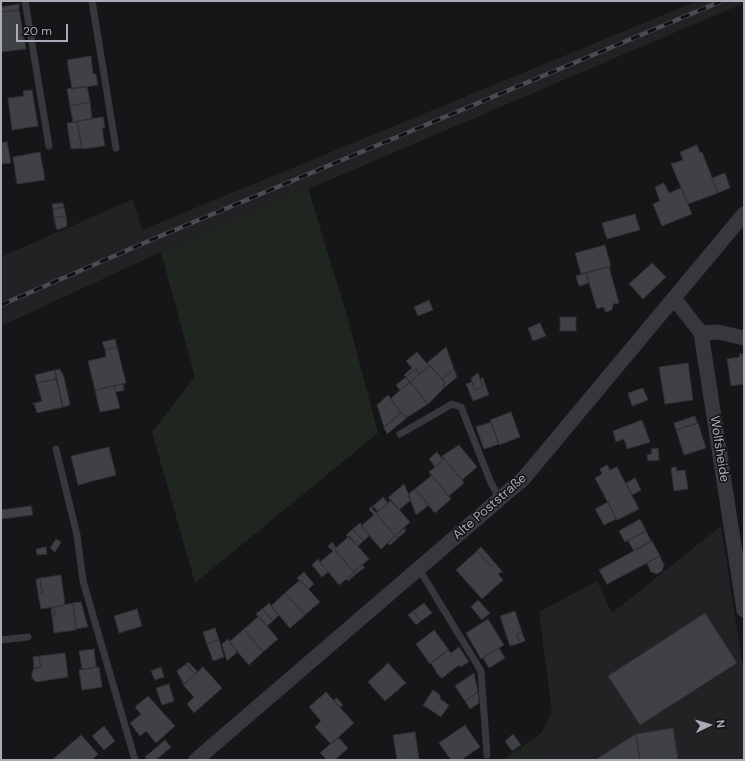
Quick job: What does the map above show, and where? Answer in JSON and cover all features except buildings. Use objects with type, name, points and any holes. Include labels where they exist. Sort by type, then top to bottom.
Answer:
[{"type":"street","name":"Alte Poststraße","points":[[196,760],[524,478],[744,214]]},
{"type":"street","name":"Wolfsheide","points":[[674,298],[701,333],[744,610]]},
{"type":"street","points":[[701,333],[718,332],[744,338]]},
{"type":"lane","points":[[25,1],[49,146]]},
{"type":"lane","points":[[92,1],[116,148]]},
{"type":"lane","points":[[400,434],[452,404],[461,407],[491,483],[500,500]]},
{"type":"lane","points":[[56,449],[77,535],[83,581],[135,760]]},
{"type":"lane","points":[[419,569],[481,671],[487,755]]},
{"type":"lane","points":[[1,640],[28,636]]},
{"type":"shaded area","points":[[697,1],[744,1],[744,3],[161,252],[1,326],[1,257],[133,199],[142,230]]},
{"type":"shaded area","points":[[308,188],[348,319],[378,433],[195,583],[152,432],[195,377],[161,252]]},
{"type":"shaded area","points":[[721,526],[744,674],[744,760],[534,760],[531,740],[541,733],[552,712],[539,612],[597,581],[612,613]]},
{"type":"shaded area","points":[[531,740],[534,760],[503,760]]},
{"type":"railway","points":[[1,305],[158,237],[722,1]]}]
